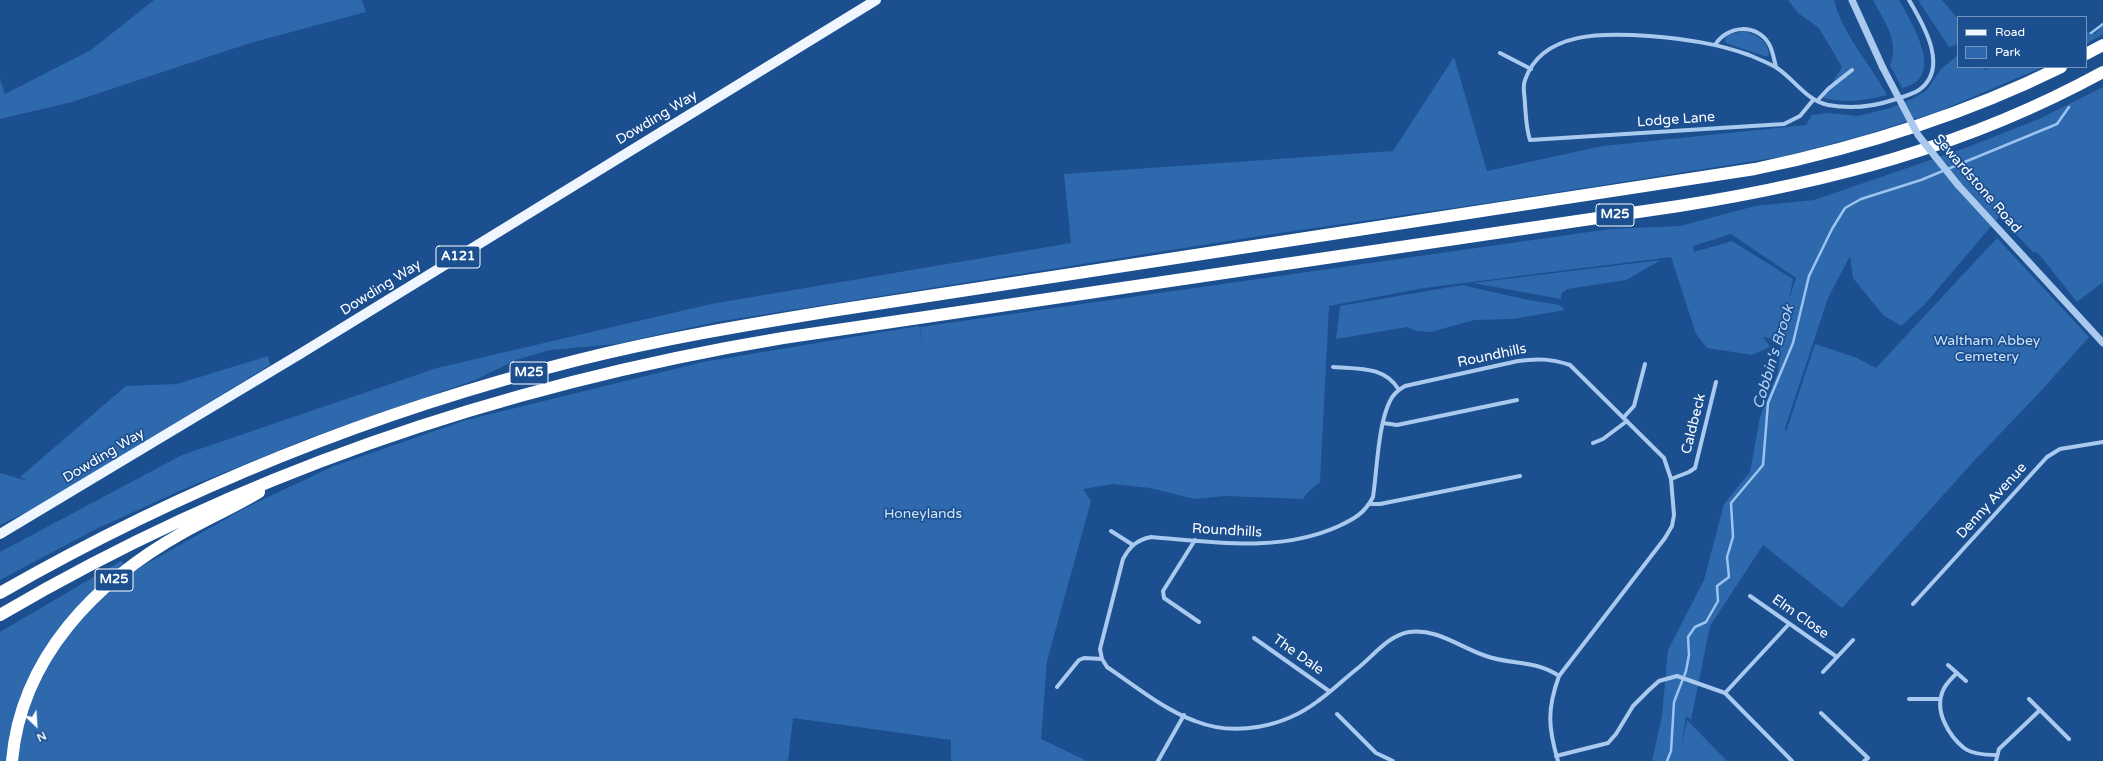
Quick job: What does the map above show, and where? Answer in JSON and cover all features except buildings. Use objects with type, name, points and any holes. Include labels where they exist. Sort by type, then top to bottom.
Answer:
[{"type":"highway","points":[[2087,53],[2103,45]]},
{"type":"highway","name":"M25","points":[[0,593],[74,552],[151,513],[266,462],[346,431],[436,400],[573,361],[677,338],[803,316],[1762,168],[1838,150],[1914,127],[1978,104],[2059,68]]},
{"type":"highway","name":"M25","points":[[0,615],[58,582],[202,510],[296,470],[412,428],[490,403],[622,369],[704,352],[832,330],[1679,206],[1805,183],[1870,167],[1976,131],[2042,103],[2103,72]]},
{"type":"highway","name":"M25","points":[[12,761],[20,715],[33,679],[52,646],[84,607],[112,582],[160,547],[183,533],[233,508],[296,470]]},
{"type":"main road","name":"Dowding Way","points":[[0,534],[300,354],[876,0]]},
{"type":"street","name":"Sewardstone Road","points":[[1852,0],[1883,68],[1918,135],[1958,185],[2103,343]]},
{"type":"street","points":[[1500,53],[1530,69],[1540,57],[1557,44],[1579,37],[1612,34],[1692,40],[1751,56],[1777,68],[1816,100],[1827,105],[1862,107],[1889,101],[1914,92],[1927,81],[1932,70],[1933,63],[1929,40],[1923,24],[1909,0]]},
{"type":"street","points":[[1715,45],[1720,37],[1735,29],[1756,32],[1769,44],[1777,68]]},
{"type":"street","name":"Lodge Lane","points":[[1530,69],[1524,81],[1526,128],[1530,140],[1784,124],[1800,116],[1828,89],[1852,70]]},
{"type":"street","name":"Roundhills","points":[[1399,390],[1405,386],[1518,361],[1536,358],[1552,359],[1570,365],[1664,458],[1671,480],[1674,515],[1672,526],[1665,538],[1559,676],[1551,698],[1549,718],[1558,761]]},
{"type":"street","points":[[1624,417],[1634,406],[1645,364]]},
{"type":"street","points":[[1333,367],[1380,373],[1389,377],[1399,390],[1389,402],[1383,423],[1373,497],[1370,504],[1380,504],[1520,476]]},
{"type":"street","name":"Caldbeck","points":[[1671,480],[1695,468],[1716,382]]},
{"type":"street","points":[[1383,423],[1397,425],[1517,400]]},
{"type":"street","points":[[1593,442],[1603,439],[1628,421]]},
{"type":"street","name":"Denny Avenue","points":[[1913,604],[2047,457],[2060,449],[2103,442]]},
{"type":"street","name":"Roundhills","points":[[1133,545],[1140,540],[1151,537],[1244,544],[1297,540],[1329,530],[1354,519],[1370,504]]},
{"type":"street","points":[[1110,531],[1133,545],[1123,559],[1100,650],[1102,659],[1107,666],[1153,698],[1194,721],[1224,729],[1255,728],[1279,722],[1301,712],[1318,701],[1393,638],[1408,632],[1423,632],[1439,636],[1486,656],[1529,663],[1551,670],[1559,676]]},
{"type":"street","points":[[1195,540],[1163,591],[1164,598],[1199,622]]},
{"type":"street","name":"Elm Close","points":[[1750,596],[1837,657]]},
{"type":"street","points":[[1725,693],[1789,624]]},
{"type":"street","name":"The Dale","points":[[1254,638],[1329,691]]},
{"type":"street","name":"Elm Close","points":[[1823,672],[1853,640]]},
{"type":"street","points":[[1057,687],[1079,660],[1084,658],[1102,659]]},
{"type":"street","points":[[1948,665],[1966,681]]},
{"type":"street","points":[[1956,673],[1946,685],[1940,699],[1942,716],[1949,732],[1964,749],[1977,753],[1997,755]]},
{"type":"street","points":[[1556,756],[1608,743],[1616,734],[1634,706],[1649,690],[1659,681],[1677,676],[1725,693],[1792,761]]},
{"type":"street","points":[[1909,700],[1940,699]]},
{"type":"street","points":[[2029,699],[2069,739]]},
{"type":"street","points":[[1996,761],[1999,749],[2040,710]]},
{"type":"street","points":[[1821,713],[1868,758],[1864,761]]},
{"type":"street","points":[[1337,714],[1376,753],[1393,761]]},
{"type":"street","points":[[1158,761],[1184,716]]},
{"type":"green space","points":[[154,0],[362,0],[366,12],[250,43],[72,102],[0,119],[0,79],[5,94],[91,50]]},
{"type":"green space","points":[[1788,0],[1834,0],[1838,13],[1850,37],[1887,95],[1855,101],[1823,98],[1842,67],[1819,28],[1798,13]]},
{"type":"green space","points":[[1873,0],[1899,0],[1911,22],[1918,36],[1924,62],[1922,74],[1915,83],[1902,88],[1890,65],[1893,56],[1892,40],[1886,24]]},
{"type":"green space","points":[[1918,0],[1942,0],[1957,18],[1957,44],[1949,47]]},
{"type":"green space","points":[[2103,25],[2103,34],[2087,43],[2087,31],[2095,34]]},
{"type":"green space","points":[[1743,31],[1760,38],[1766,44],[1769,53],[1768,56],[1726,43],[1725,39],[1728,35]]},
{"type":"green space","points":[[1957,56],[1957,68],[1983,68],[1984,70],[1989,68],[2041,68],[1940,111],[1861,136],[1786,156],[1508,200],[1260,236],[716,322],[616,344],[550,350],[516,360],[475,380],[312,437],[184,489],[96,529],[0,580],[0,552],[182,455],[437,368],[711,304],[1071,243],[1064,174],[1393,151],[1454,57],[1487,171],[1603,146],[1806,125],[1812,115],[1828,113],[1858,116],[1890,108],[1912,99],[1926,91],[1941,69]]},
{"type":"green space","points":[[2103,87],[2103,282],[2077,302],[2038,253],[2033,252],[1999,217],[1925,304],[1901,326],[1883,315],[1853,278],[1850,256],[1828,298],[1785,428],[1786,432],[1815,344],[1857,358],[1876,368],[1997,238],[2089,337],[2041,391],[1972,463],[1842,608],[1763,545],[1710,626],[1691,720],[1686,716],[1681,750],[1687,720],[1727,761],[1652,761],[1662,716],[1668,650],[1704,580],[1724,504],[1750,472],[1760,417],[1778,372],[1781,340],[1763,337],[1770,347],[1752,355],[1707,348],[1696,334],[1671,257],[1424,288],[1329,306],[1320,482],[1308,492],[1303,499],[1226,496],[1194,499],[1150,488],[1113,484],[1083,489],[1091,501],[1047,661],[1041,739],[1087,761],[951,761],[951,740],[793,718],[788,761],[0,761],[0,632],[121,561],[132,572],[247,507],[334,466],[466,420],[703,362],[919,326],[923,346],[920,327],[1610,229],[1680,226],[1755,206],[1814,200],[1968,147],[2039,119]],"holes":[[[1731,234],[1796,278],[1789,300],[1793,279],[1732,241],[1694,252],[1693,246]]]},
{"type":"green space","points":[[1661,260],[1626,280],[1567,289],[1561,294],[1561,299],[1473,283]]},
{"type":"green space","points":[[1462,285],[1528,300],[1560,305],[1565,310],[1513,319],[1474,320],[1431,332],[1417,331],[1407,327],[1336,339],[1340,306]]},
{"type":"green space","points":[[268,356],[270,365],[37,507],[0,525],[0,473],[28,481],[20,477],[126,386],[177,384]]},
{"type":"waterway","name":"Cobbin's Brook","points":[[2091,33],[2103,24]]},
{"type":"waterway","name":"Cobbin's Brook","points":[[1667,761],[1671,751],[1674,702],[1686,671],[1689,655],[1688,637],[1695,627],[1706,622],[1718,601],[1717,586],[1729,577],[1727,557],[1733,537],[1731,503],[1763,465],[1768,403],[1793,343],[1809,276],[1832,229],[1845,208],[1861,199],[1921,180],[2057,124],[2069,107]]},
{"type":"park label","name":"Waltham Abbey Cemetery","points":[[1987,350]]},
{"type":"park label","name":"Honeylands","points":[[923,514]]}]
